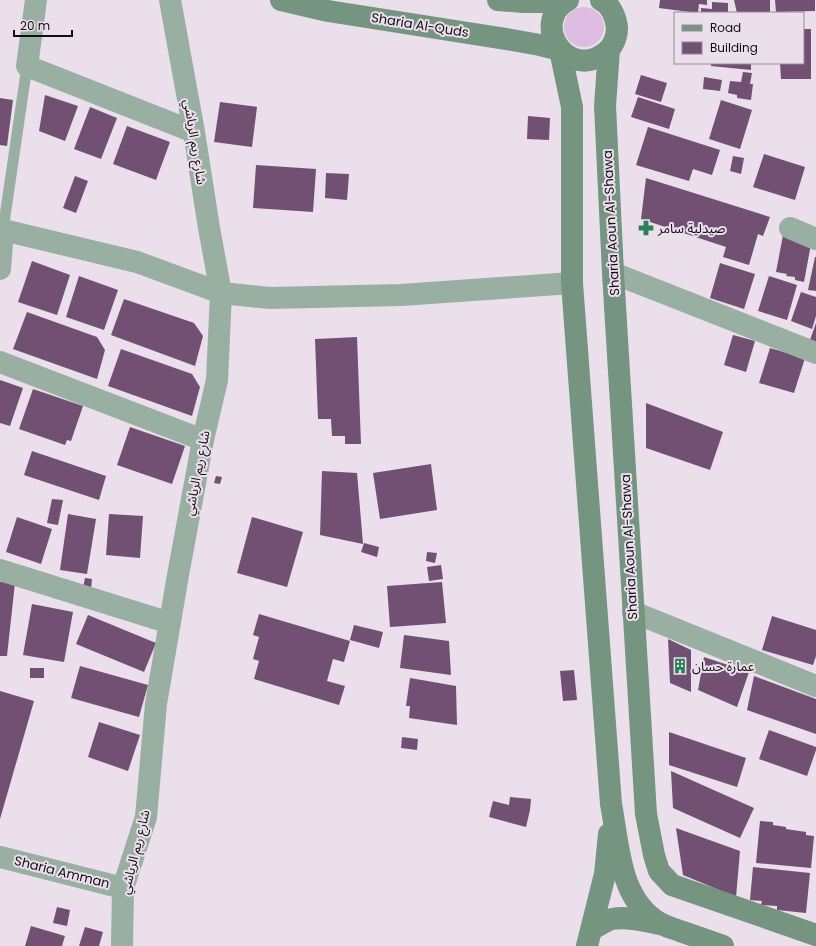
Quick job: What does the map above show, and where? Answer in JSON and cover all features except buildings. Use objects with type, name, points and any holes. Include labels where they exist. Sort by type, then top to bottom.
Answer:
[{"type":"main road","name":"Sharia Al-Quds","points":[[281,0],[328,11],[522,41],[560,50],[568,57],[579,61],[590,61],[600,57],[609,50]]},
{"type":"main road","points":[[498,0],[565,1]]},
{"type":"main road","points":[[601,0],[611,9],[617,9]]},
{"type":"main road","points":[[565,1],[556,10],[552,20],[551,31],[554,41],[560,50],[572,107],[572,283],[612,804],[624,875],[631,893],[648,915],[661,924]]},
{"type":"main road","name":"Sharia Aoun Al-Shawa","points":[[617,9],[617,30],[615,41],[609,50],[605,106],[613,273],[646,814],[654,855],[659,870],[672,885],[816,934]]},
{"type":"main road","points":[[522,41],[548,62],[568,92]]},
{"type":"main road","points":[[590,938],[605,874],[612,804]]},
{"type":"main road","points":[[590,938],[604,922],[613,919],[629,919],[661,924],[723,946]]},
{"type":"street","points":[[36,0],[27,66],[194,132]]},
{"type":"street","name":"شارع ريم الرياشي","points":[[122,946],[123,888],[146,817],[156,704],[203,440],[217,380],[221,293],[208,228],[194,132],[170,0]]},
{"type":"street","points":[[790,228],[816,239]]},
{"type":"street","points":[[0,269],[2,229],[137,262],[221,293],[270,298],[401,295],[572,283]]},
{"type":"street","points":[[613,273],[816,353]]},
{"type":"street","points":[[0,362],[203,440]]},
{"type":"street","points":[[0,570],[170,623]]},
{"type":"street","points":[[633,612],[816,686]]},
{"type":"street","name":"Sharia Amman","points":[[0,857],[123,888]]},
{"type":"street","points":[[816,920],[816,934]]},
{"type":"lane","points":[[2,229],[27,66]]},
{"type":"shaded area","points":[[588,7],[595,10],[601,16],[604,27],[603,35],[595,44],[588,47],[580,47],[573,44],[565,35],[564,23],[567,16],[576,8]]},
{"type":"place","name":"صيدلية سامر","points":[[646,228]]},
{"type":"place","name":"عمارة حسان","points":[[680,666]]}]
